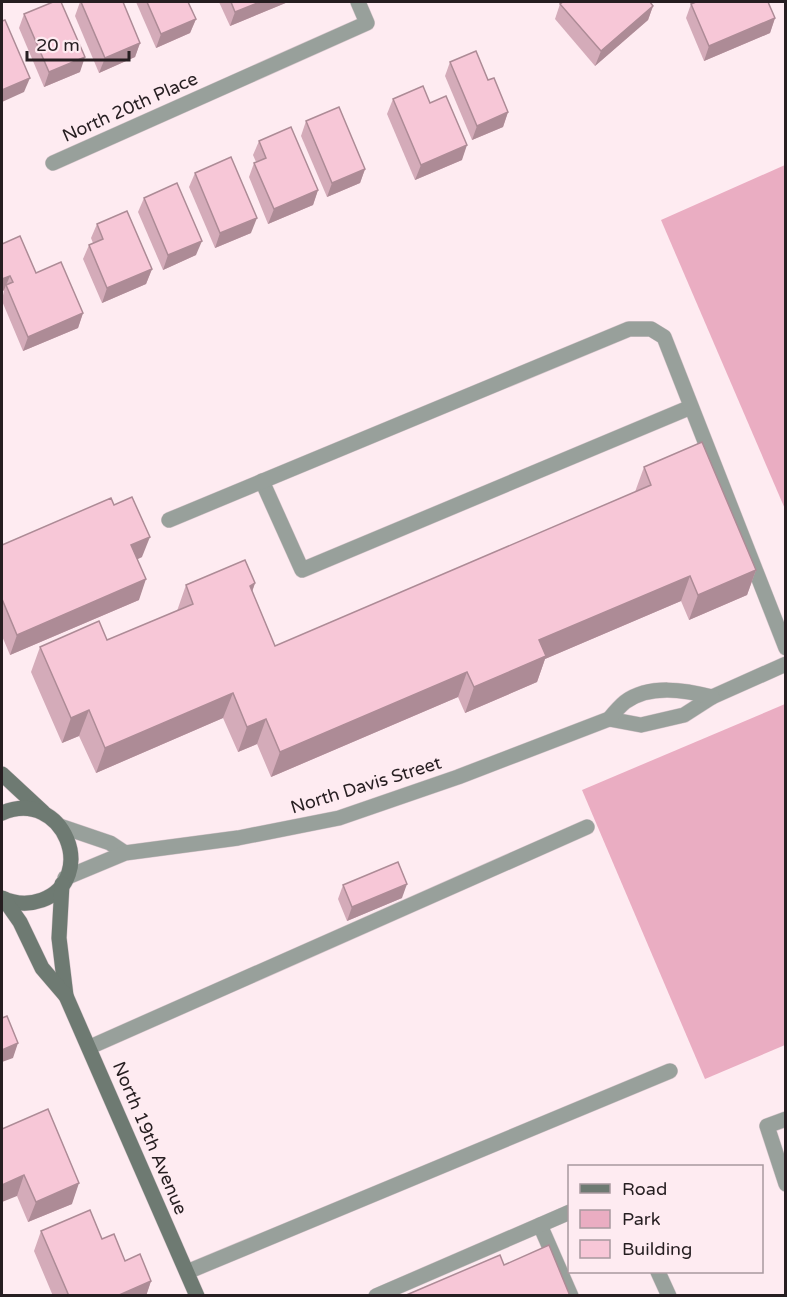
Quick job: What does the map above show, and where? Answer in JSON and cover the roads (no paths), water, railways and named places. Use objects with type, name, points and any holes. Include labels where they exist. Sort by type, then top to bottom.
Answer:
[{"type":"main road","points":[[2,774],[60,826]]},
{"type":"main road","points":[[2,813],[21,808],[43,812]]},
{"type":"main road","name":"North 19th Avenue","points":[[60,826],[70,846],[69,867],[64,881],[59,938],[66,996]]},
{"type":"main road","name":"North 19th Avenue","points":[[3,898],[14,903],[36,902],[46,898],[64,881]]},
{"type":"main road","name":"North 19th Avenue","points":[[3,898],[20,922],[42,968],[66,996],[197,1296]]},
{"type":"street","name":"North 20th Place","points":[[53,163],[367,23],[358,2]]},
{"type":"street","points":[[169,520],[629,329],[651,329],[664,337],[786,648]]},
{"type":"street","points":[[262,481],[302,570],[692,407]]},
{"type":"street","points":[[609,719],[640,725],[684,715],[712,697],[786,664]]},
{"type":"street","name":"North Davis Street","points":[[64,881],[125,853],[238,838],[339,818],[448,781],[609,719],[625,702],[650,691],[688,691],[712,697]]},
{"type":"street","points":[[60,826],[110,843],[125,853]]},
{"type":"street","points":[[90,1047],[587,827]]},
{"type":"street","points":[[187,1272],[670,1071]]},
{"type":"street","points":[[786,1119],[767,1126],[786,1184]]},
{"type":"street","points":[[375,1296],[568,1213]]},
{"type":"street","points":[[540,1225],[571,1296]]},
{"type":"street","points":[[658,1273],[669,1296]]}]
